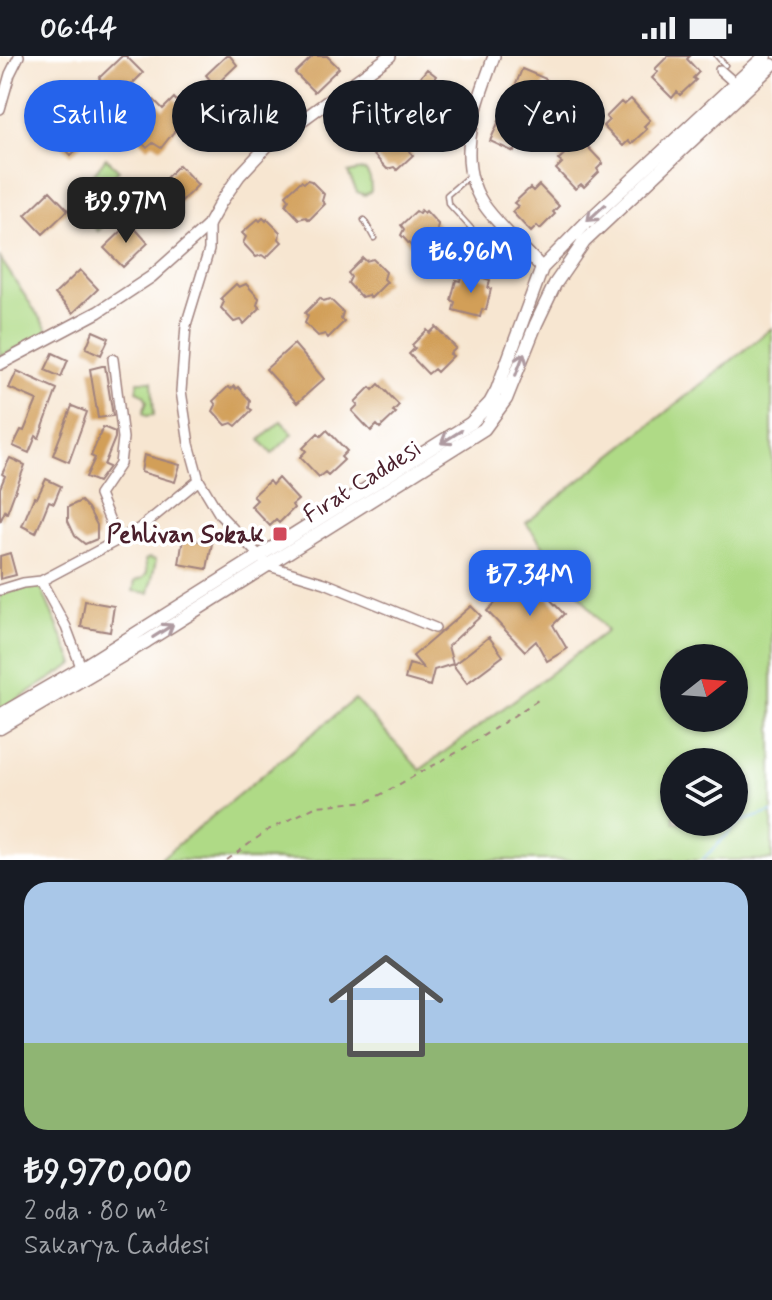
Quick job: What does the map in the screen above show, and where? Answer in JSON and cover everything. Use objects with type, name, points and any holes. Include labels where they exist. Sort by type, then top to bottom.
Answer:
[{"type":"main road","name":"Fırat Caddesi","points":[[0,728],[264,561],[484,429],[506,399],[536,324],[584,242],[740,87],[765,56]]},
{"type":"main road","name":"Fırat Caddesi","points":[[264,561],[481,414],[497,390],[541,271],[740,87],[772,65]]},
{"type":"main road","points":[[554,264],[559,280],[545,282],[541,271],[554,264]]},
{"type":"main road","name":"Fırat Caddesi","points":[[0,715],[83,673]]},
{"type":"street","points":[[0,109],[19,56]]},
{"type":"street","points":[[0,364],[109,305],[151,277],[209,224],[239,176],[268,145],[390,56]]},
{"type":"street","points":[[494,56],[476,105],[471,129],[471,175],[477,194],[541,271]]},
{"type":"street","points":[[723,68],[740,87]]},
{"type":"street","points":[[209,224],[209,250],[186,325],[181,391],[189,444],[199,480],[220,515],[264,561],[435,628]]},
{"type":"street","points":[[113,359],[123,438],[120,464],[99,495],[118,540]]},
{"type":"street","points":[[0,590],[41,581],[140,528],[199,480]]},
{"type":"street","points":[[41,581],[66,627],[83,673]]},
{"type":"lane","points":[[717,56],[723,68]]},
{"type":"lane","points":[[471,175],[463,178],[447,195],[448,203],[480,238],[488,237],[501,225]]},
{"type":"lane","points":[[364,220],[374,238]]},
{"type":"path","points":[[227,860],[268,830],[317,806],[369,801],[463,749],[538,700]]},
{"type":"green space","points":[[106,158],[119,170],[99,192],[88,181]]},
{"type":"green space","points":[[366,171],[370,178],[371,191],[365,195],[357,192],[348,173]]},
{"type":"green space","points":[[106,195],[120,208],[98,231],[86,218]]},
{"type":"green space","points":[[0,258],[49,332],[0,357]]},
{"type":"green space","points":[[772,328],[772,860],[159,860],[355,699],[420,770],[607,631],[526,523]]},
{"type":"green space","points":[[137,381],[152,381],[154,415],[146,416],[143,413],[147,401],[137,391]]},
{"type":"green space","points":[[281,421],[293,434],[272,454],[260,440]]},
{"type":"green space","points":[[145,560],[156,560],[149,593],[133,591],[135,581],[147,573]]},
{"type":"green space","points":[[39,583],[74,664],[0,710],[0,595]]},
{"type":"building","points":[[122,56],[126,56],[143,73],[136,80],[99,78]]},
{"type":"building","points":[[226,56],[230,56],[237,65],[221,80],[210,80],[206,75]]},
{"type":"building","points":[[313,56],[327,56],[339,68],[323,80],[314,92],[307,85],[307,80],[302,80],[295,73]]},
{"type":"building","points":[[668,56],[690,56],[687,59],[699,72],[693,78],[696,80],[672,98],[652,78],[658,72],[655,69]]},
{"type":"building","points":[[427,69],[436,76],[433,80],[419,79]]},
{"type":"building","points":[[522,69],[546,79],[546,80],[518,80]]},
{"type":"building","points":[[631,99],[650,120],[644,126],[647,129],[631,144],[628,141],[623,146],[605,128],[605,124],[609,120],[606,117],[621,102],[624,105]]},
{"type":"building","points":[[172,100],[172,134],[161,148],[156,145],[156,102],[163,109]]},
{"type":"building","points":[[376,152],[410,152],[413,155],[397,170],[394,167],[387,169],[374,155]]},
{"type":"building","points":[[567,152],[593,152],[603,163],[597,169],[599,172],[584,187],[581,184],[575,189],[556,169],[562,163],[558,160]]},
{"type":"building","points":[[179,165],[198,185],[173,209],[154,190]]},
{"type":"building","points":[[307,180],[324,194],[322,201],[325,204],[309,220],[306,217],[299,219],[286,205],[289,199],[286,195],[301,181],[304,183]]},
{"type":"building","points":[[539,185],[559,206],[540,229],[537,226],[531,232],[512,212],[518,206],[514,203],[530,188],[533,191]]},
{"type":"building","points":[[50,191],[68,210],[43,234],[25,215]]},
{"type":"building","points":[[421,210],[426,211],[438,224],[440,234],[424,250],[421,247],[414,249],[401,235],[404,229],[401,225]]},
{"type":"building","points":[[263,218],[280,232],[282,242],[266,258],[262,255],[256,257],[243,243],[246,237],[242,233]]},
{"type":"building","points":[[130,223],[148,243],[123,267],[104,248]]},
{"type":"building","points":[[363,258],[366,261],[373,259],[386,272],[384,279],[387,282],[371,298],[368,295],[361,297],[348,283],[351,277],[348,273]]},
{"type":"building","points":[[80,270],[98,289],[73,313],[55,294]]},
{"type":"building","points":[[462,272],[490,280],[486,310],[482,309],[480,317],[453,310],[455,302],[451,300],[456,280],[460,281]]},
{"type":"building","points":[[236,284],[239,287],[246,284],[259,298],[257,305],[260,308],[244,324],[241,320],[234,322],[221,308],[224,302],[221,298]]},
{"type":"building","points":[[320,298],[323,301],[330,299],[343,312],[341,319],[344,322],[328,338],[325,334],[318,336],[305,323],[308,316],[305,313]]},
{"type":"building","points":[[436,327],[456,348],[450,354],[453,356],[437,372],[434,369],[428,374],[409,354],[415,348],[412,345],[427,330],[430,333]]},
{"type":"building","points":[[93,331],[109,338],[101,355],[86,348]]},
{"type":"building","points":[[294,344],[324,379],[297,403],[266,369]]},
{"type":"building","points":[[53,353],[68,360],[61,377],[45,370]]},
{"type":"building","points":[[105,366],[113,416],[98,418],[90,369]]},
{"type":"building","points":[[17,371],[57,389],[39,438],[36,436],[29,453],[13,446],[21,430],[24,431],[37,400],[9,388]]},
{"type":"building","points":[[379,384],[399,405],[393,411],[396,413],[380,428],[377,425],[371,431],[352,411],[358,405],[355,402],[370,387],[373,390]]},
{"type":"building","points":[[234,386],[250,400],[249,408],[252,410],[236,426],[232,423],[226,425],[213,411],[216,405],[213,401],[228,387],[231,389]]},
{"type":"building","points":[[72,406],[87,412],[69,462],[53,455]]},
{"type":"building","points":[[103,427],[115,432],[115,438],[104,465],[109,467],[98,482],[86,477],[95,458],[91,456]]},
{"type":"building","points":[[327,430],[347,451],[341,457],[344,460],[328,475],[325,472],[319,477],[300,457],[306,451],[303,448],[318,433],[321,436]]},
{"type":"building","points":[[144,455],[180,465],[175,482],[141,472]]},
{"type":"building","points":[[10,458],[25,465],[7,513],[5,511],[0,522],[0,488],[5,476],[2,474]]},
{"type":"building","points":[[278,478],[298,500],[279,523],[276,520],[270,526],[251,506],[257,500],[253,496],[269,481],[272,485]]},
{"type":"building","points":[[46,479],[61,486],[54,503],[49,501],[36,533],[22,526],[34,497],[37,498]]},
{"type":"building","points":[[81,501],[97,525],[97,539],[85,544],[75,536],[68,521],[68,507]]},
{"type":"building","points":[[183,538],[212,543],[207,569],[179,564]]},
{"type":"building","points":[[10,553],[16,575],[0,579],[0,556]]},
{"type":"building","points":[[526,574],[564,614],[553,625],[567,649],[547,661],[536,641],[525,651],[487,611]]},
{"type":"building","points":[[85,601],[114,606],[110,632],[81,627]]},
{"type":"building","points":[[471,606],[481,616],[448,646],[453,664],[434,670],[430,686],[405,679],[409,664],[423,668],[413,656]]},
{"type":"building","points":[[489,637],[503,656],[467,683],[453,665]]},
{"type":"waterway","points":[[702,860],[740,822],[772,812]]},
{"type":"place","name":"Pehlivan Sokak","points":[[280,534]]}]
